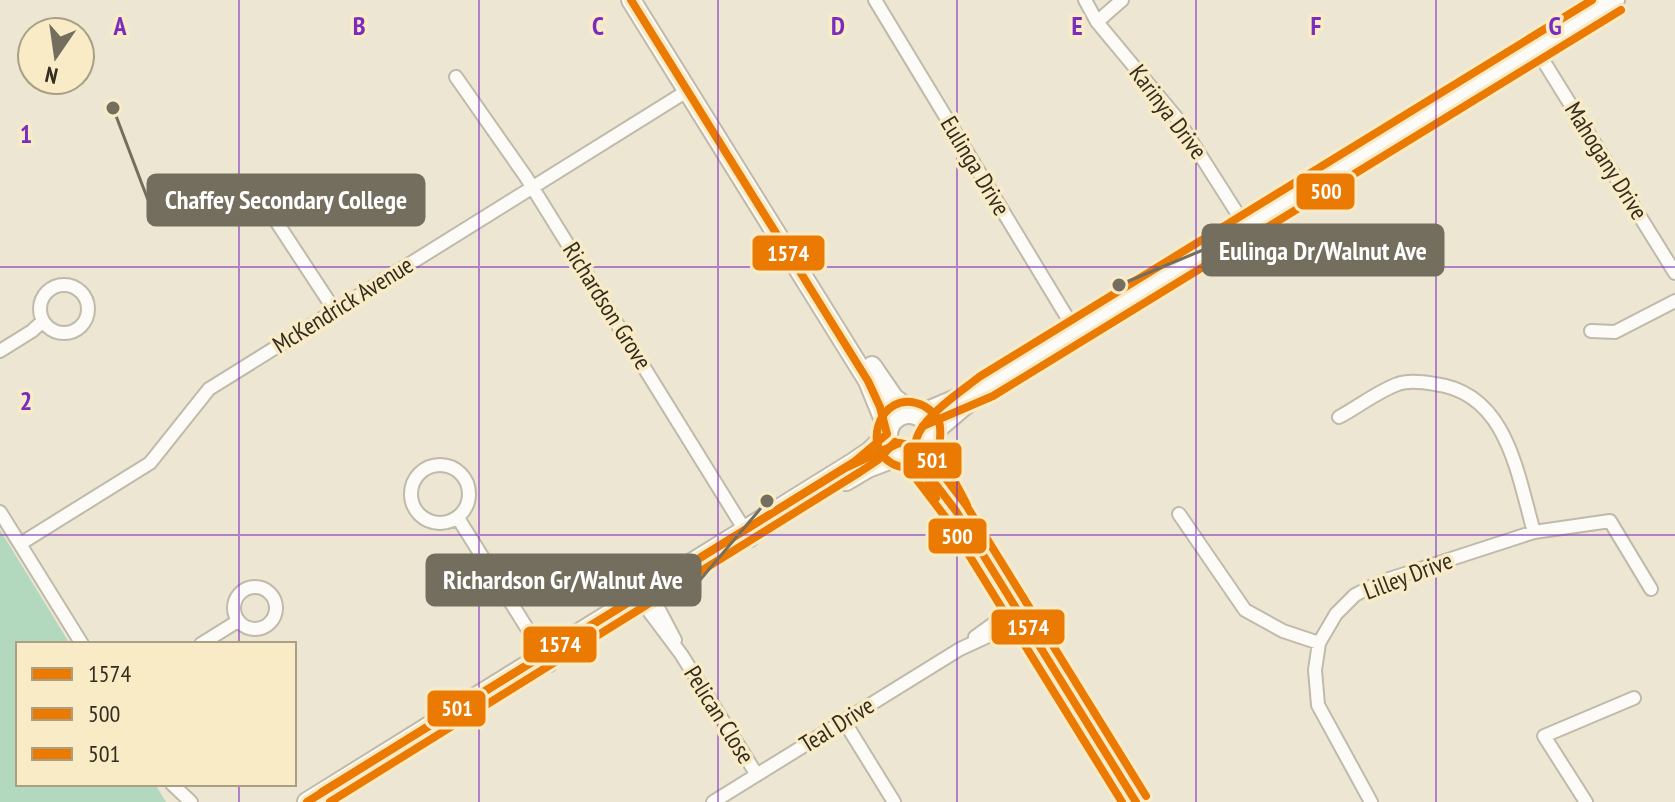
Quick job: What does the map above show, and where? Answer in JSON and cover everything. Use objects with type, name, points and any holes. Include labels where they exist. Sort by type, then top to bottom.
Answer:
[{"type":"street","points":[[631,0],[868,381],[891,447],[918,448]]},
{"type":"street","points":[[645,0],[870,364],[894,398],[927,423],[918,448]]},
{"type":"street","name":"Eulinga Drive","points":[[875,0],[1076,332]]},
{"type":"street","name":"Karinya Drive","points":[[1085,0],[1097,22],[1176,117],[1246,227]]},
{"type":"street","points":[[1097,22],[1122,0]]},
{"type":"street","points":[[307,802],[648,600],[748,535],[870,451],[901,415],[916,415],[987,386],[1615,0]]},
{"type":"street","name":"Mahogany Drive","points":[[1536,49],[1675,273]]},
{"type":"street","name":"Richardson Grove","points":[[456,77],[533,187],[748,535]]},
{"type":"street","name":"McKendrick Avenue","points":[[20,544],[150,463],[209,389],[687,91]]},
{"type":"street","points":[[257,192],[335,311]]},
{"type":"street","points":[[73,286],[86,298],[88,313],[85,321],[73,331],[56,332],[43,321],[40,305],[44,294],[51,288],[73,286]]},
{"type":"street","points":[[1591,331],[1615,332],[1675,301]]},
{"type":"street","points":[[0,351],[43,321]]},
{"type":"street","points":[[1339,417],[1400,383],[1450,386],[1474,397],[1492,414],[1503,433],[1534,532]]},
{"type":"street","points":[[748,535],[868,468],[918,448],[987,386]]},
{"type":"street","points":[[918,448],[1136,802]]},
{"type":"street","points":[[443,465],[455,468],[463,475],[470,497],[458,518],[446,523],[429,521],[414,507],[411,488],[416,476],[424,470],[443,465]]},
{"type":"street","points":[[0,512],[81,642]]},
{"type":"street","points":[[1179,514],[1245,610],[1283,631],[1319,643]]},
{"type":"street","points":[[458,518],[546,660]]},
{"type":"street","name":"Lilley Drive","points":[[1371,802],[1318,705],[1315,670],[1319,643],[1336,614],[1355,595],[1380,582],[1534,532],[1610,521],[1651,589]]},
{"type":"street","name":"Pelican Close","points":[[648,600],[666,619],[681,654],[757,775]]},
{"type":"street","name":"Teal Drive","points":[[713,802],[960,649],[997,632],[1018,612]]},
{"type":"street","points":[[204,642],[238,621]]},
{"type":"street","points":[[328,802],[546,660]]},
{"type":"street","points":[[1586,802],[1544,736],[1634,698]]},
{"type":"street","points":[[844,721],[894,802]]},
{"type":"street","points":[[172,786],[191,802]]},
{"type":"green space","points":[[0,530],[69,642],[16,642],[16,786],[156,786],[166,802],[0,802]]},
{"type":"transit line","name":"1574","points":[[307,802],[854,462],[887,434],[880,407],[868,381],[631,0]]},
{"type":"transit line","name":"501","points":[[936,498],[920,463],[916,441],[928,420],[979,377],[1592,0]]},
{"type":"transit line","name":"500","points":[[923,426],[993,396],[1621,10]]},
{"type":"transit line","name":"500","points":[[967,505],[943,456],[937,417],[924,406],[908,402],[894,405],[884,414],[878,426],[877,440],[881,453],[891,463],[908,468],[946,518],[1122,802]]},
{"type":"transit line","name":"500","points":[[330,802],[860,472],[878,460],[895,442]]},
{"type":"transit line","name":"501","points":[[322,792],[845,468],[899,443],[922,447],[966,505],[1146,796]]},
{"type":"transit line","name":"1574","points":[[914,456],[956,511],[1136,802]]},
{"type":"place","name":"Chaffey Secondary College","points":[[113,108]]},
{"type":"place","name":"Eulinga Dr/Walnut Ave","points":[[1119,285]]},
{"type":"place","name":"Richardson Gr/Walnut Ave","points":[[767,501]]}]
